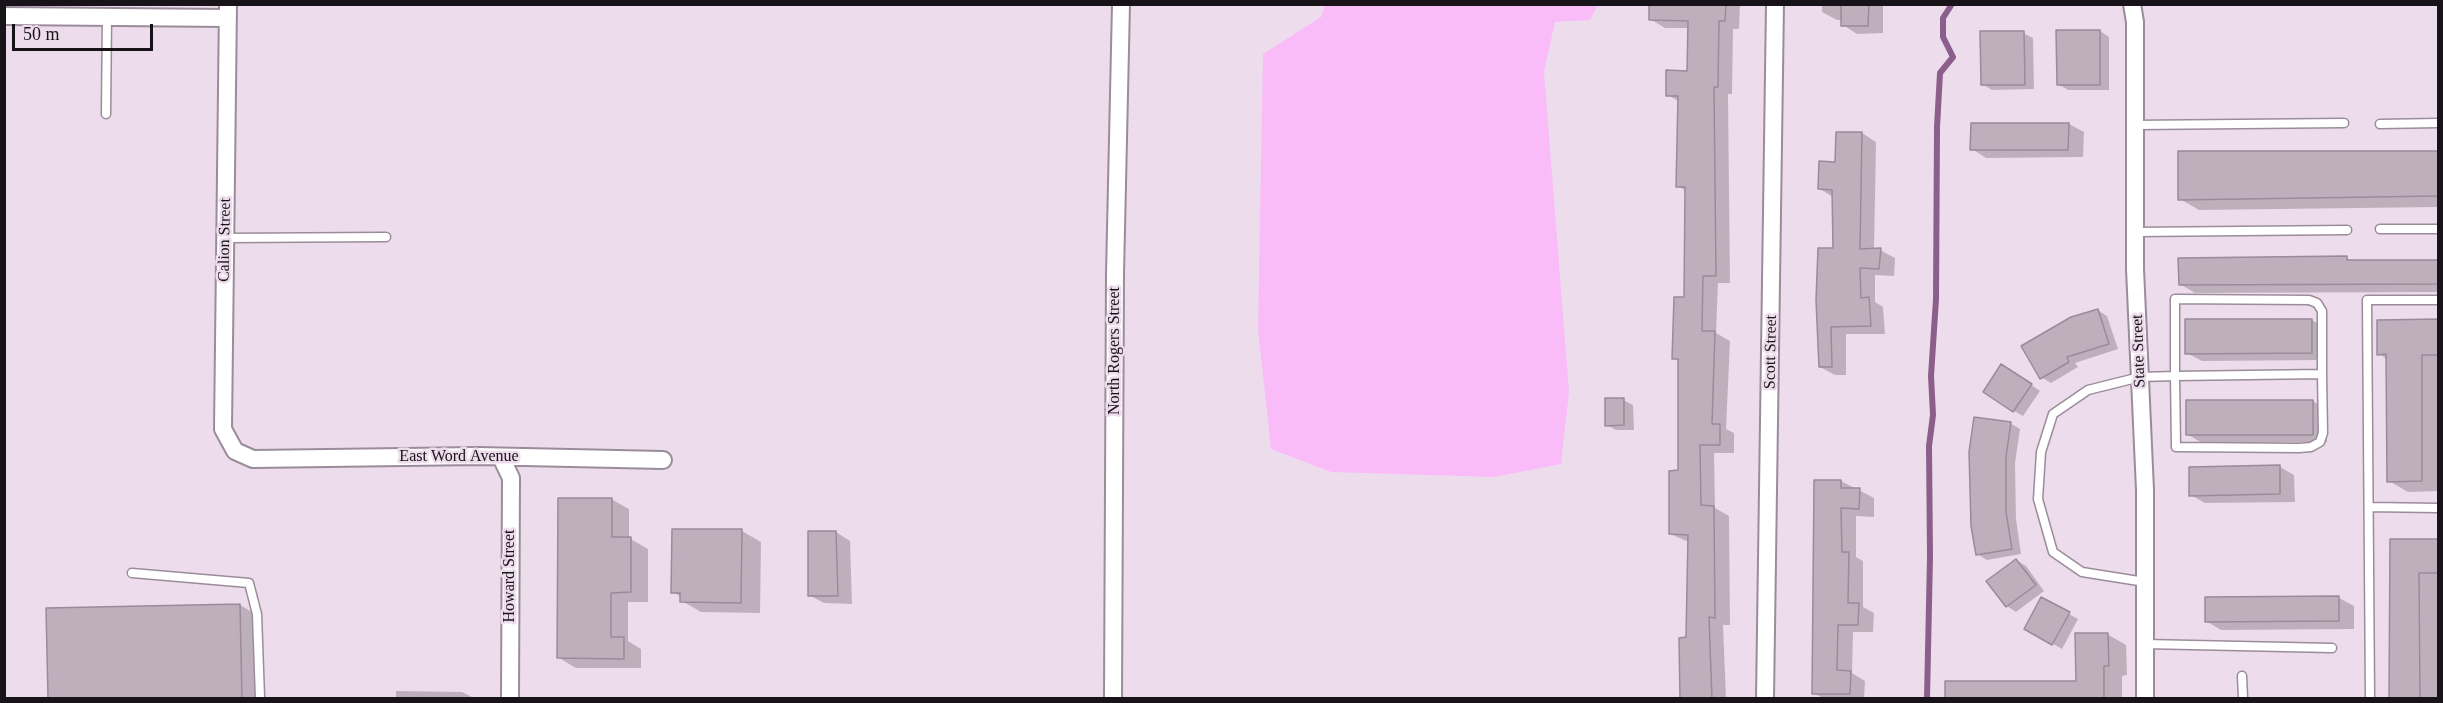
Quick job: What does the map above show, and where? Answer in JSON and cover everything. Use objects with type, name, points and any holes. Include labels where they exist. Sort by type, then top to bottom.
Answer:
[{"type":"street","name":"North Rogers Street","points":[[1113,699],[1115,273],[1121,4]]},
{"type":"street","name":"Scott Street","points":[[1765,699],[1775,4]]},
{"type":"street","name":"State Street","points":[[2132,4],[2135,22],[2135,232],[2145,490],[2145,699]]},
{"type":"street","points":[[4,16],[34,10],[107,16],[228,11]]},
{"type":"street","name":"Calion Street","points":[[228,11],[223,429],[227,441],[235,451],[254,459]]},
{"type":"street","name":"East Word Avenue","points":[[254,459],[501,457],[663,460]]},
{"type":"street","name":"Howard Street","points":[[501,457],[511,478],[510,699]]},
{"type":"lane","points":[[106,114],[107,16]]},
{"type":"lane","points":[[2135,125],[2344,123]]},
{"type":"lane","points":[[2380,124],[2439,123]]},
{"type":"lane","points":[[2380,229],[2439,229]]},
{"type":"lane","points":[[2135,232],[2347,230]]},
{"type":"lane","points":[[225,238],[386,237]]},
{"type":"lane","points":[[2175,299],[2308,300],[2317,303],[2322,311],[2322,374],[2323,433],[2320,442],[2311,447],[2176,447],[2175,299]]},
{"type":"lane","points":[[2370,699],[2367,300],[2439,300]]},
{"type":"lane","points":[[2145,582],[2082,572],[2053,552],[2038,499],[2041,452],[2053,414],[2088,390],[2140,376],[2322,374]]},
{"type":"lane","points":[[2369,507],[2439,508]]},
{"type":"lane","points":[[132,573],[249,583],[257,614],[260,699]]},
{"type":"lane","points":[[2145,644],[2332,648]]},
{"type":"lane","points":[[2242,676],[2243,699]]},
{"type":"shaded area","points":[[1325,5],[1598,5],[1590,20],[1555,22],[1544,72],[1569,392],[1561,464],[1494,477],[1331,472],[1271,449],[1258,329],[1263,54],[1321,17]]},
{"type":"building","points":[[1649,4],[1726,4],[1725,21],[1719,21],[1718,87],[1714,87],[1716,276],[1703,276],[1702,331],[1715,331],[1712,424],[1720,424],[1720,445],[1700,445],[1701,505],[1714,506],[1715,618],[1709,617],[1712,699],[1680,699],[1679,638],[1686,637],[1688,535],[1669,534],[1669,471],[1678,470],[1678,359],[1672,359],[1674,297],[1684,297],[1685,187],[1676,187],[1678,96],[1666,96],[1666,70],[1687,71],[1688,21],[1649,20]]},
{"type":"building","points":[[1841,4],[1869,4],[1868,26],[1841,26]]},
{"type":"building","points":[[2056,30],[2100,30],[2100,85],[2057,85]]},
{"type":"building","points":[[1980,31],[2024,31],[2025,85],[1981,85]]},
{"type":"building","points":[[1971,123],[2069,123],[2068,150],[1970,150]]},
{"type":"building","points":[[1836,132],[1862,132],[1860,249],[1881,248],[1879,269],[1860,268],[1861,298],[1869,297],[1871,326],[1831,327],[1832,367],[1819,367],[1816,300],[1818,248],[1833,248],[1832,190],[1818,189],[1819,161],[1835,162]]},
{"type":"building","points":[[2178,151],[2439,151],[2439,196],[2178,200]]},
{"type":"building","points":[[2347,256],[2347,260],[2439,260],[2439,284],[2179,285],[2178,258]]},
{"type":"building","points":[[2098,309],[2109,344],[2067,357],[2069,362],[2040,379],[2021,346],[2071,317]]},
{"type":"building","points":[[2185,319],[2312,319],[2312,353],[2185,354]]},
{"type":"building","points":[[2439,319],[2439,355],[2422,355],[2422,481],[2387,482],[2386,354],[2377,355],[2377,320]]},
{"type":"building","points":[[2001,364],[2032,384],[2013,412],[1983,392]]},
{"type":"building","points":[[1605,398],[1624,398],[1624,425],[1605,426]]},
{"type":"building","points":[[2186,400],[2313,400],[2313,435],[2186,435]]},
{"type":"building","points":[[1974,417],[2011,422],[2006,457],[2006,512],[2012,549],[1976,555],[1971,526],[1969,452]]},
{"type":"building","points":[[2280,465],[2280,494],[2189,496],[2189,467]]},
{"type":"building","points":[[1814,480],[1841,480],[1841,488],[1860,488],[1859,509],[1841,508],[1842,552],[1849,552],[1848,603],[1859,603],[1858,625],[1838,625],[1837,670],[1851,671],[1850,694],[1812,694]]},
{"type":"building","points":[[558,498],[612,498],[612,537],[631,537],[631,592],[611,593],[611,637],[624,637],[624,659],[557,658]]},
{"type":"building","points":[[672,529],[742,529],[741,603],[680,602],[680,593],[671,593]]},
{"type":"building","points":[[808,531],[836,531],[838,596],[808,596]]},
{"type":"building","points":[[2390,539],[2439,539],[2439,573],[2419,573],[2420,699],[2389,699]]},
{"type":"building","points":[[2016,559],[2036,585],[2006,607],[1986,581]]},
{"type":"building","points":[[2339,596],[2339,621],[2205,622],[2205,597]]},
{"type":"building","points":[[2041,597],[2070,612],[2052,645],[2024,629]]},
{"type":"building","points":[[240,604],[242,699],[48,699],[46,608]]},
{"type":"building","points":[[2075,633],[2108,633],[2109,666],[2104,666],[2104,699],[1945,699],[1945,681],[2076,681]]},
{"type":"waterway","points":[[1927,698],[1930,557],[1929,446],[1933,415],[1931,376],[1936,299],[1937,127],[1940,73],[1953,57],[1943,37],[1943,18],[1952,4]]}]
